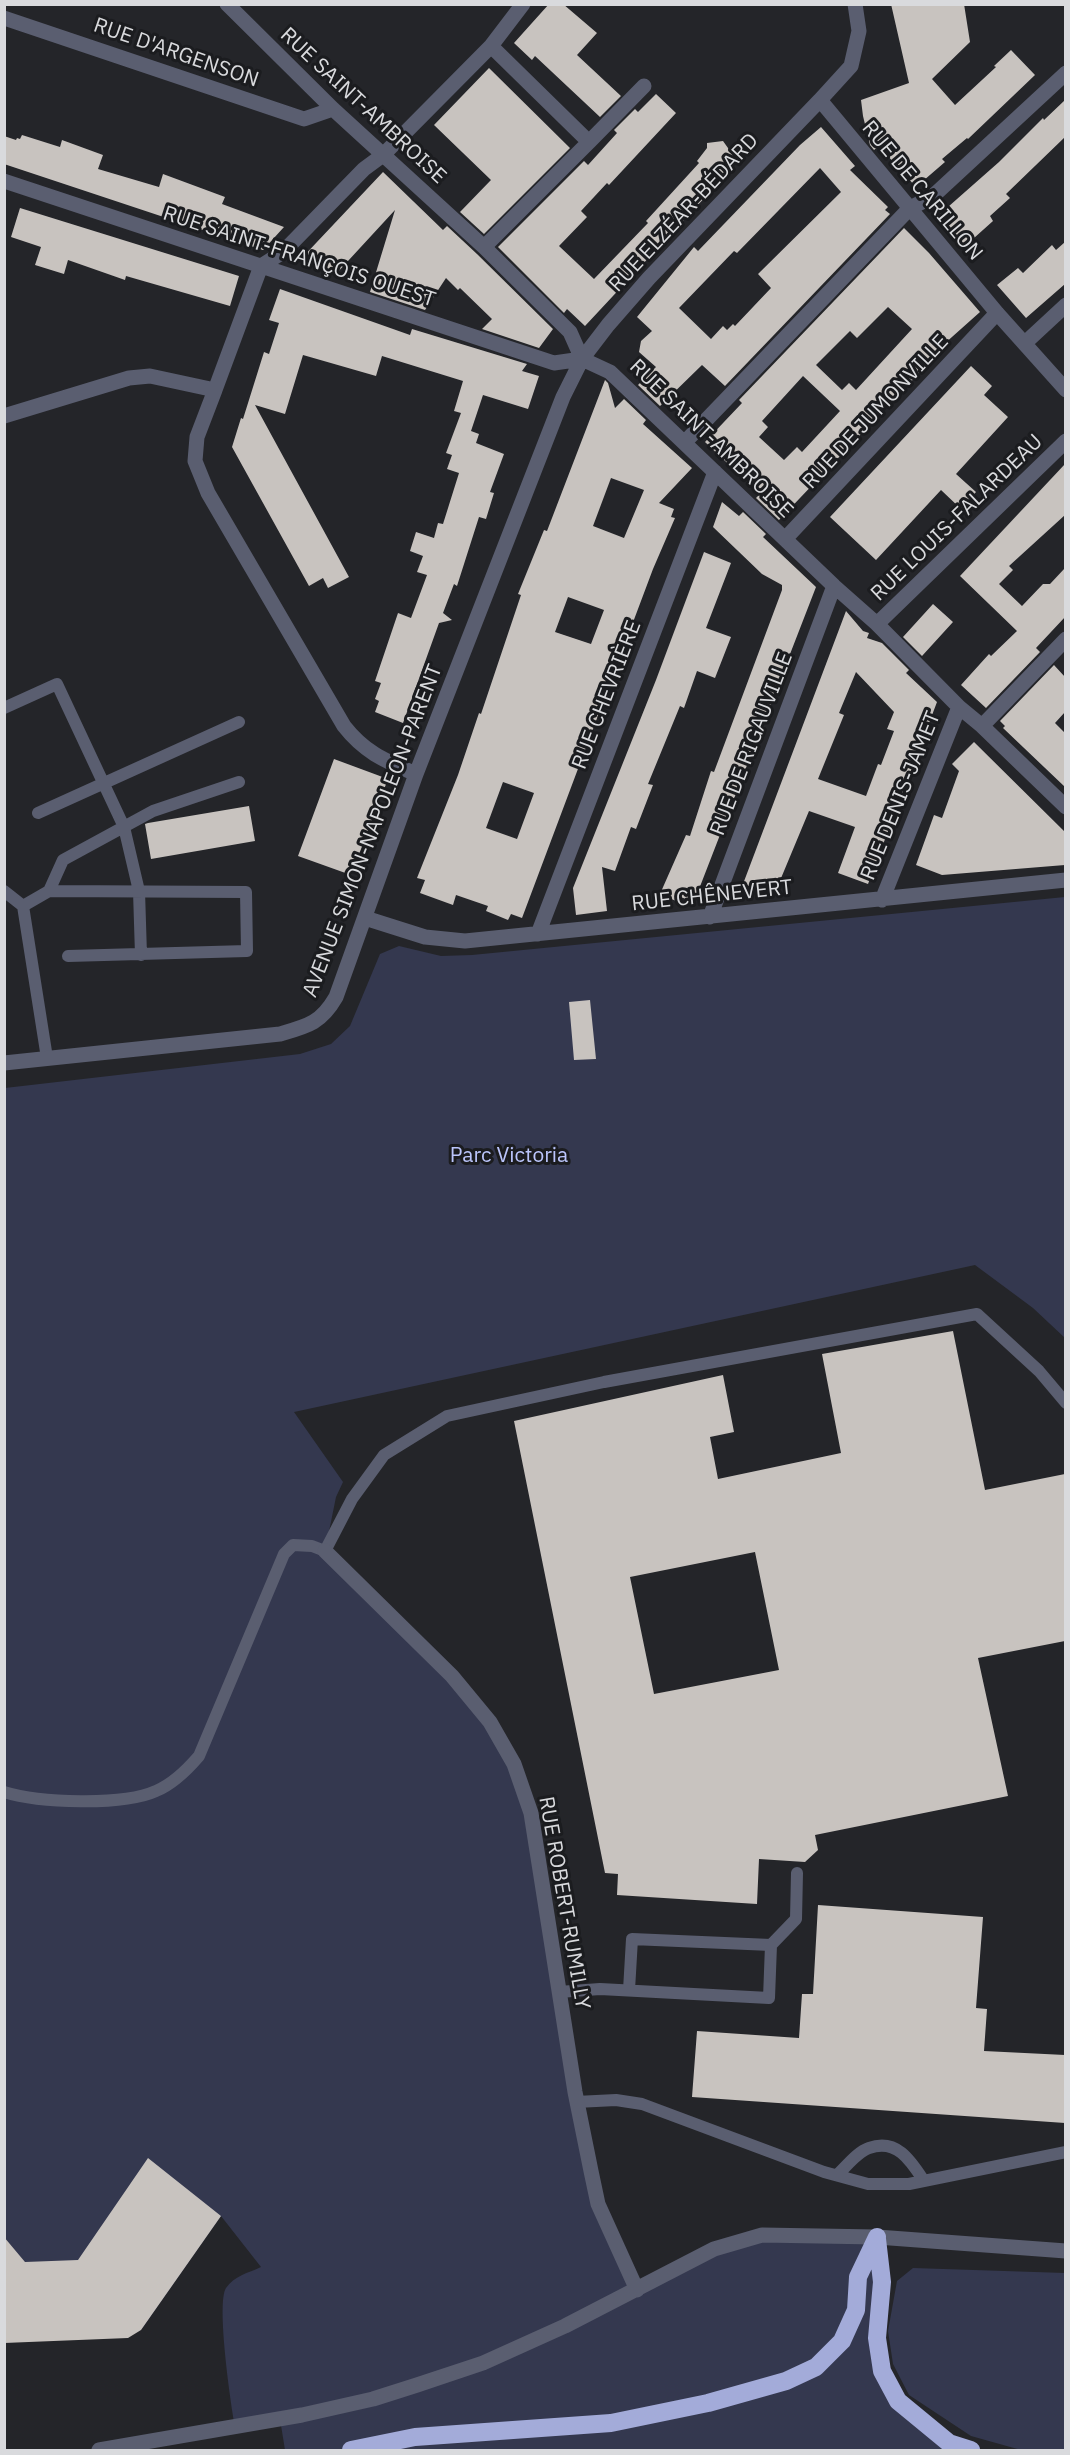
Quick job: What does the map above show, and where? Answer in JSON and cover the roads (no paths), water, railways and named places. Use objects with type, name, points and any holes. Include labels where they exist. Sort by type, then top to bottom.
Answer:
[{"type":"highway","points":[[351,2451],[415,2437],[611,2423],[708,2403],[786,2381],[816,2367],[842,2341],[856,2310],[858,2277],[877,2237]]},
{"type":"highway","points":[[877,2237],[882,2282],[877,2338],[882,2371],[898,2401],[950,2443],[971,2451]]},
{"type":"street","name":"RUE SAINT-AMBROISE","points":[[227,4],[333,109],[484,247],[570,332],[582,359],[610,372],[834,586],[877,624],[959,707],[982,726],[1065,807]]},
{"type":"street","points":[[416,774],[373,755],[356,742],[344,726],[208,493],[195,461],[197,437],[261,266],[283,252],[364,169],[383,155],[491,46],[523,4]]},
{"type":"street","points":[[820,100],[851,66],[859,31],[855,4]]},
{"type":"street","name":"RUE D'ARGENSON","points":[[4,18],[304,119],[333,109]]},
{"type":"street","points":[[491,46],[589,142]]},
{"type":"street","points":[[685,442],[910,208],[932,197],[1065,72]]},
{"type":"street","points":[[484,247],[644,86]]},
{"type":"street","name":"RUE DE CARILLON","points":[[820,100],[997,313],[1065,390]]},
{"type":"street","name":"RUE ELZÉAR-BÉDARD","points":[[582,359],[649,278],[820,100]]},
{"type":"street","name":"RUE SAINT-FRANÇOIS OUEST","points":[[4,181],[554,363],[582,359]]},
{"type":"street","points":[[1025,343],[1065,305]]},
{"type":"street","name":"RUE DE JUMONVILLE","points":[[785,539],[997,313]]},
{"type":"street","name":"AVENUE SIMON-NAPOLEON-PARENT","points":[[4,1063],[280,1034],[314,1023],[324,1015],[336,997],[416,774],[563,397],[582,359]]},
{"type":"street","points":[[4,416],[129,378],[150,376],[215,390]]},
{"type":"street","name":"RUE LOUIS-FALARDEAU","points":[[877,624],[1065,441]]},
{"type":"street","name":"RUE CHEVRIÈRE","points":[[538,934],[715,472]]},
{"type":"street","name":"RUE DE RIGAUVILLE","points":[[710,917],[834,586]]},
{"type":"street","points":[[982,726],[1065,639]]},
{"type":"street","name":"RUE DENIS-JAMET","points":[[882,900],[959,707]]},
{"type":"street","name":"RUE CHÊNEVERT","points":[[365,918],[425,937],[465,940],[1065,880]]},
{"type":"street","name":"RUE ROBERT-RUMILLY","points":[[325,1551],[452,1676],[490,1722],[514,1764],[531,1813],[576,2102],[598,2204],[638,2290]]},
{"type":"street","points":[[99,2451],[302,2415],[406,2389],[483,2363],[638,2290],[714,2249],[762,2235],[877,2237],[1065,2251]]},
{"type":"lane","points":[[4,708],[57,684],[124,826],[139,891],[141,955]]},
{"type":"lane","points":[[38,813],[239,722]]},
{"type":"lane","points":[[49,891],[63,860],[153,811],[239,782]]},
{"type":"lane","points":[[4,891],[22,906],[47,1058]]},
{"type":"lane","points":[[22,906],[49,891],[246,892],[247,951],[68,956]]},
{"type":"lane","points":[[4,1792],[43,1799],[112,1801],[156,1791],[186,1772],[199,1756],[284,1554],[293,1545],[312,1546],[325,1551],[352,1499],[384,1455],[447,1416],[604,1382],[977,1314],[1040,1371],[1065,1402]]},
{"type":"lane","points":[[559,1992],[600,1989],[769,1998],[771,1945],[796,1919],[796,1873]]},
{"type":"lane","points":[[629,1990],[632,1940],[771,1945]]},
{"type":"lane","points":[[576,2102],[616,2100],[642,2104],[837,2175],[868,2184],[884,2185],[924,2181],[1065,2152]]},
{"type":"lane","points":[[837,2175],[863,2152],[878,2147],[902,2152],[924,2181]]},
{"type":"park label","name":"Parc Victoria","points":[[509,1156]]}]
